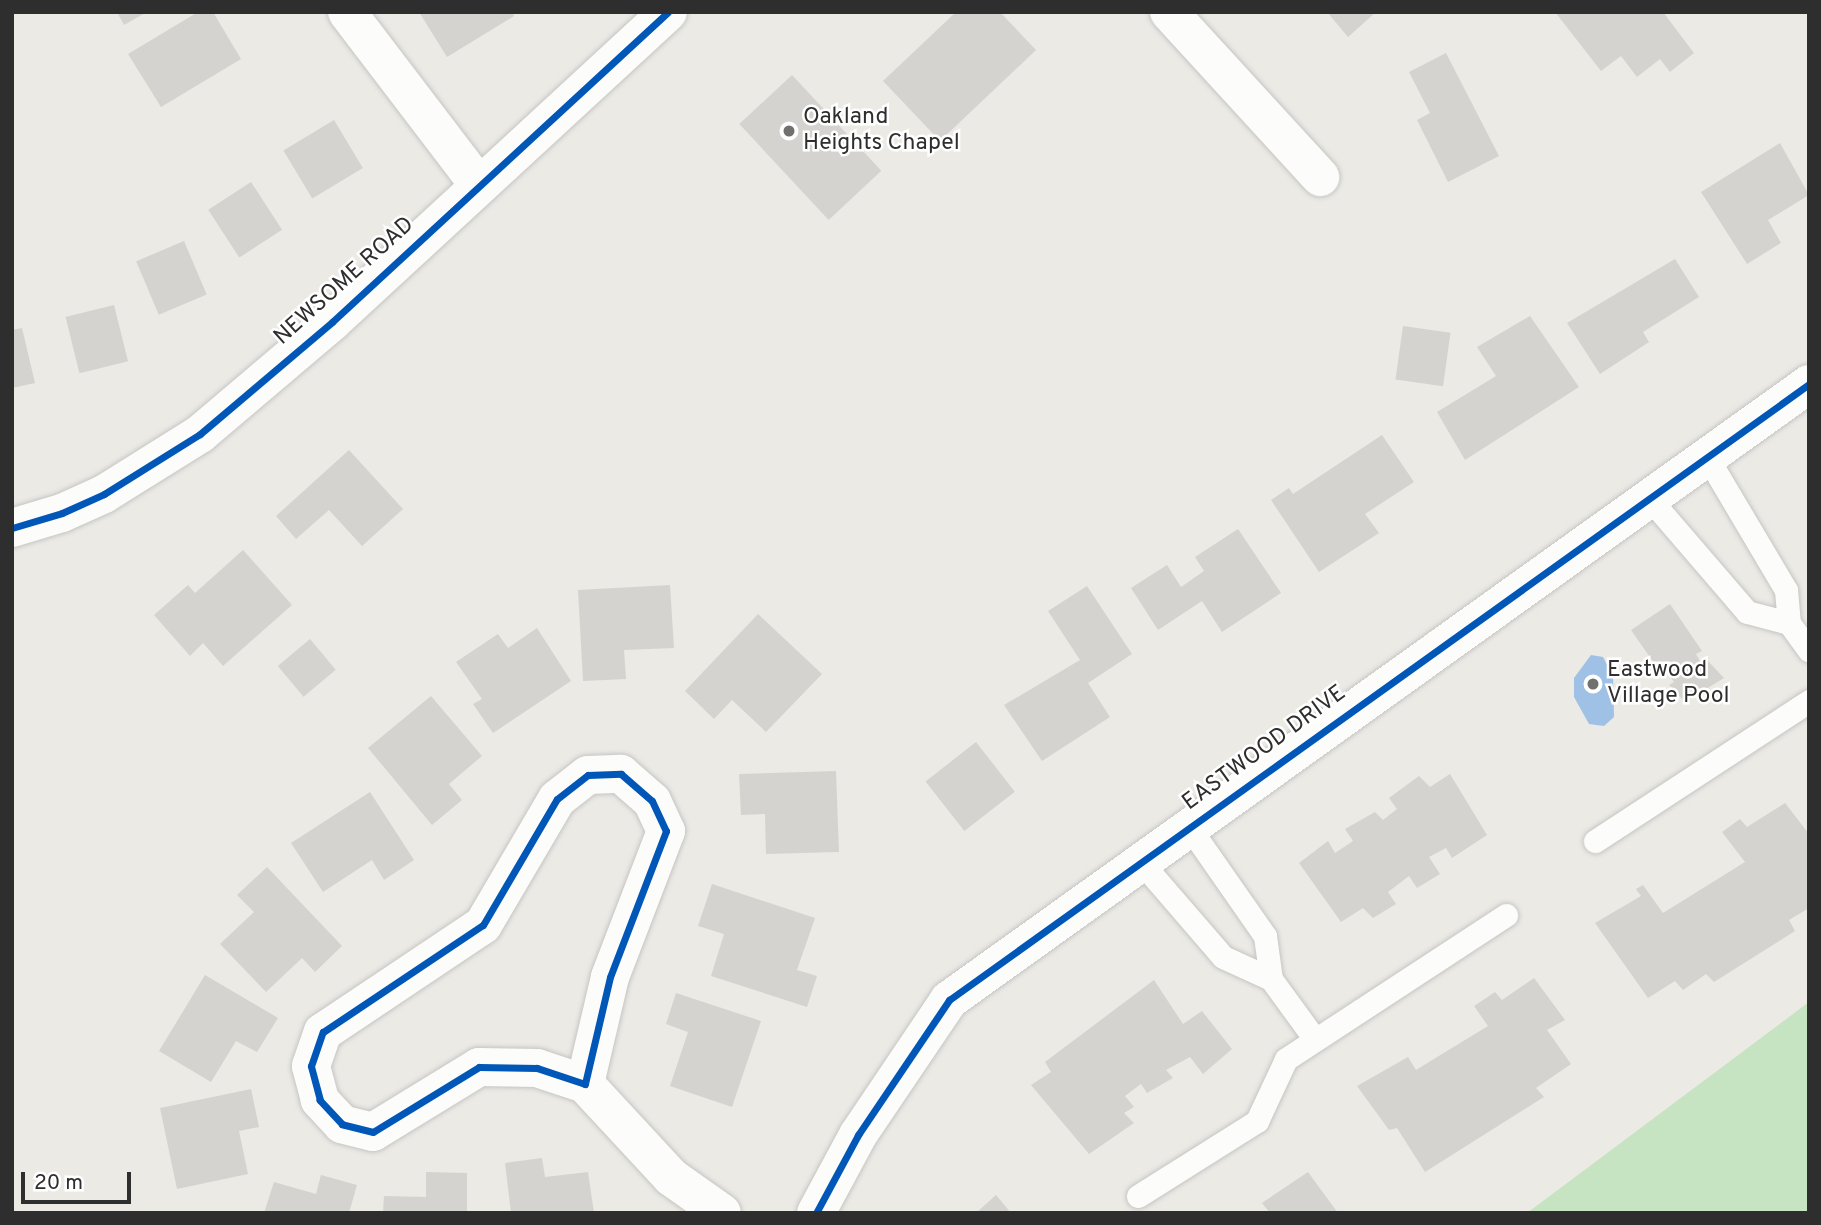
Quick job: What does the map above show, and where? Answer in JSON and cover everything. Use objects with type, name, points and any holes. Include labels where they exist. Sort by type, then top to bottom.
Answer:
[{"type":"street","points":[[347,12],[479,186]]},
{"type":"street","name":"NEWSOME ROAD","points":[[12,528],[62,513],[104,494],[200,434],[332,322],[667,12]]},
{"type":"street","points":[[1169,12],[1320,177]]},
{"type":"street","name":"EASTWOOD DRIVE","points":[[816,1213],[858,1135],[949,1000],[1809,384]]},
{"type":"street","points":[[586,1084],[610,977],[666,831],[652,801],[621,774],[588,775],[557,799],[483,925],[323,1032],[311,1066],[320,1100],[342,1124],[373,1132],[479,1067],[537,1068],[586,1084],[671,1177],[722,1213]]},
{"type":"lane","points":[[1707,457],[1786,590],[1789,623],[1809,651]]},
{"type":"lane","points":[[1649,498],[1747,612],[1789,623]]},
{"type":"lane","points":[[1595,841],[1809,701]]},
{"type":"lane","points":[[1189,827],[1265,936],[1271,979],[1314,1038]]},
{"type":"lane","points":[[1141,862],[1223,957],[1271,979]]},
{"type":"lane","points":[[1138,1196],[1257,1121],[1286,1059],[1314,1038],[1506,915]]},
{"type":"green space","points":[[1809,1002],[1809,1213],[1527,1213]]},
{"type":"water","name":"Eastwood Village Pool","points":[[1591,655],[1603,657],[1613,676],[1614,717],[1604,726],[1589,724],[1574,697],[1574,678]]},
{"type":"building","points":[[117,12],[147,12],[124,25]]},
{"type":"building","points":[[198,12],[213,12],[241,59],[161,107],[128,54]]},
{"type":"building","points":[[419,12],[512,12],[514,16],[447,57]]},
{"type":"building","points":[[956,12],[1000,12],[1036,50],[940,141],[883,81]]},
{"type":"building","points":[[1327,12],[1376,12],[1348,37]]},
{"type":"building","points":[[1555,12],[1663,12],[1694,53],[1670,72],[1660,59],[1637,77],[1621,56],[1601,71]]},
{"type":"building","points":[[1446,53],[1499,156],[1448,182],[1417,120],[1430,113],[1409,72]]},
{"type":"building","points":[[792,75],[881,171],[829,220],[739,124]]},
{"type":"building","points":[[334,120],[363,168],[312,198],[283,150]]},
{"type":"building","points":[[1780,143],[1809,195],[1768,220],[1781,243],[1747,264],[1701,192]]},
{"type":"building","points":[[251,182],[282,230],[239,258],[208,210]]},
{"type":"building","points":[[184,241],[207,294],[159,315],[136,261]]},
{"type":"building","points":[[1675,259],[1699,297],[1643,332],[1649,342],[1600,374],[1567,323]]},
{"type":"building","points":[[114,305],[128,361],[80,373],[65,317]]},
{"type":"building","points":[[1530,316],[1579,387],[1465,460],[1437,412],[1496,376],[1477,347]]},
{"type":"building","points":[[1403,326],[1451,333],[1443,386],[1395,379]]},
{"type":"building","points":[[22,328],[35,383],[12,388],[12,330]]},
{"type":"building","points":[[1382,435],[1414,482],[1365,514],[1379,533],[1319,572],[1271,500],[1289,488],[1293,494]]},
{"type":"building","points":[[349,450],[403,509],[362,546],[329,510],[296,539],[276,516]]},
{"type":"building","points":[[1238,529],[1281,593],[1222,632],[1202,601],[1158,630],[1131,588],[1167,565],[1181,587],[1204,571],[1195,557]]},
{"type":"building","points":[[243,550],[292,605],[223,666],[203,643],[190,656],[154,615],[188,585],[195,593]]},
{"type":"building","points":[[670,585],[674,648],[624,650],[626,679],[583,681],[578,590]]},
{"type":"building","points":[[1087,586],[1132,654],[1088,683],[1110,717],[1042,761],[1004,705],[1080,660],[1048,611]]},
{"type":"building","points":[[1670,604],[1702,651],[1696,654],[1701,663],[1707,660],[1724,678],[1685,702],[1669,685],[1674,682],[1668,673],[1663,676],[1631,630]]},
{"type":"building","points":[[758,614],[822,674],[766,732],[732,700],[714,719],[685,691]]},
{"type":"building","points":[[537,628],[571,681],[493,733],[473,704],[482,699],[456,662],[498,634],[508,648]]},
{"type":"building","points":[[310,639],[336,670],[304,697],[278,666]]},
{"type":"building","points":[[431,696],[482,756],[449,784],[462,800],[432,825],[368,748]]},
{"type":"building","points":[[976,742],[1015,792],[964,831],[926,781]]},
{"type":"building","points":[[836,771],[839,852],[766,854],[765,814],[741,815],[739,774]]},
{"type":"building","points":[[1450,774],[1487,835],[1452,858],[1446,848],[1429,857],[1440,874],[1417,888],[1409,876],[1388,892],[1396,904],[1373,918],[1363,908],[1341,922],[1299,863],[1328,841],[1335,853],[1353,841],[1345,829],[1375,812],[1383,820],[1397,809],[1389,798],[1419,776],[1430,787]]},
{"type":"building","points":[[370,792],[414,860],[384,880],[372,860],[323,892],[291,843]]},
{"type":"building","points":[[1785,803],[1809,834],[1809,908],[1789,920],[1795,931],[1714,982],[1706,974],[1683,990],[1675,981],[1648,998],[1595,923],[1641,896],[1636,889],[1643,885],[1663,913],[1745,862],[1722,832],[1740,819],[1747,827]]},
{"type":"building","points":[[267,867],[342,946],[315,972],[302,958],[266,992],[220,944],[254,912],[237,895]]},
{"type":"building","points":[[712,884],[815,918],[797,970],[817,976],[807,1007],[711,976],[724,934],[698,926]]},
{"type":"building","points":[[205,975],[278,1018],[257,1052],[236,1041],[211,1082],[159,1051]]},
{"type":"building","points":[[1534,978],[1565,1020],[1547,1030],[1571,1064],[1536,1088],[1544,1097],[1425,1172],[1397,1128],[1389,1130],[1357,1086],[1408,1057],[1416,1070],[1488,1026],[1474,1006],[1495,992],[1502,1000]]},
{"type":"building","points":[[1154,980],[1183,1024],[1202,1011],[1232,1049],[1203,1074],[1190,1057],[1166,1070],[1173,1078],[1147,1093],[1141,1084],[1125,1096],[1134,1107],[1124,1113],[1134,1123],[1089,1154],[1031,1085],[1051,1072],[1045,1062]]},
{"type":"building","points":[[676,993],[761,1021],[732,1107],[670,1086],[688,1032],[666,1024]]},
{"type":"building","points":[[251,1089],[259,1127],[239,1131],[248,1174],[177,1189],[160,1108]]},
{"type":"building","points":[[542,1158],[545,1177],[588,1172],[594,1213],[511,1213],[505,1163]]},
{"type":"building","points":[[426,1172],[467,1173],[467,1213],[383,1213],[384,1196],[426,1197]]},
{"type":"building","points":[[1308,1172],[1338,1213],[1270,1213],[1262,1203]]},
{"type":"building","points":[[321,1175],[357,1185],[349,1213],[264,1213],[274,1182],[316,1194]]},
{"type":"building","points":[[996,1195],[1011,1213],[976,1213]]},
{"type":"cycle path","points":[[12,528],[62,513],[104,494],[200,434],[332,322],[668,12]]},
{"type":"cycle path","points":[[816,1213],[858,1135],[949,1000],[1809,384]]},
{"type":"cycle path","points":[[621,774],[652,801],[666,831],[610,977],[585,1084],[537,1068],[479,1067],[373,1132],[342,1124],[320,1100],[311,1066],[323,1032],[483,925],[557,799],[588,775],[621,774]]},
{"type":"place","name":"Oakland Heights Chapel","points":[[789,131]]},
{"type":"place","name":"Eastwood Village Pool","points":[[1593,684]]}]
